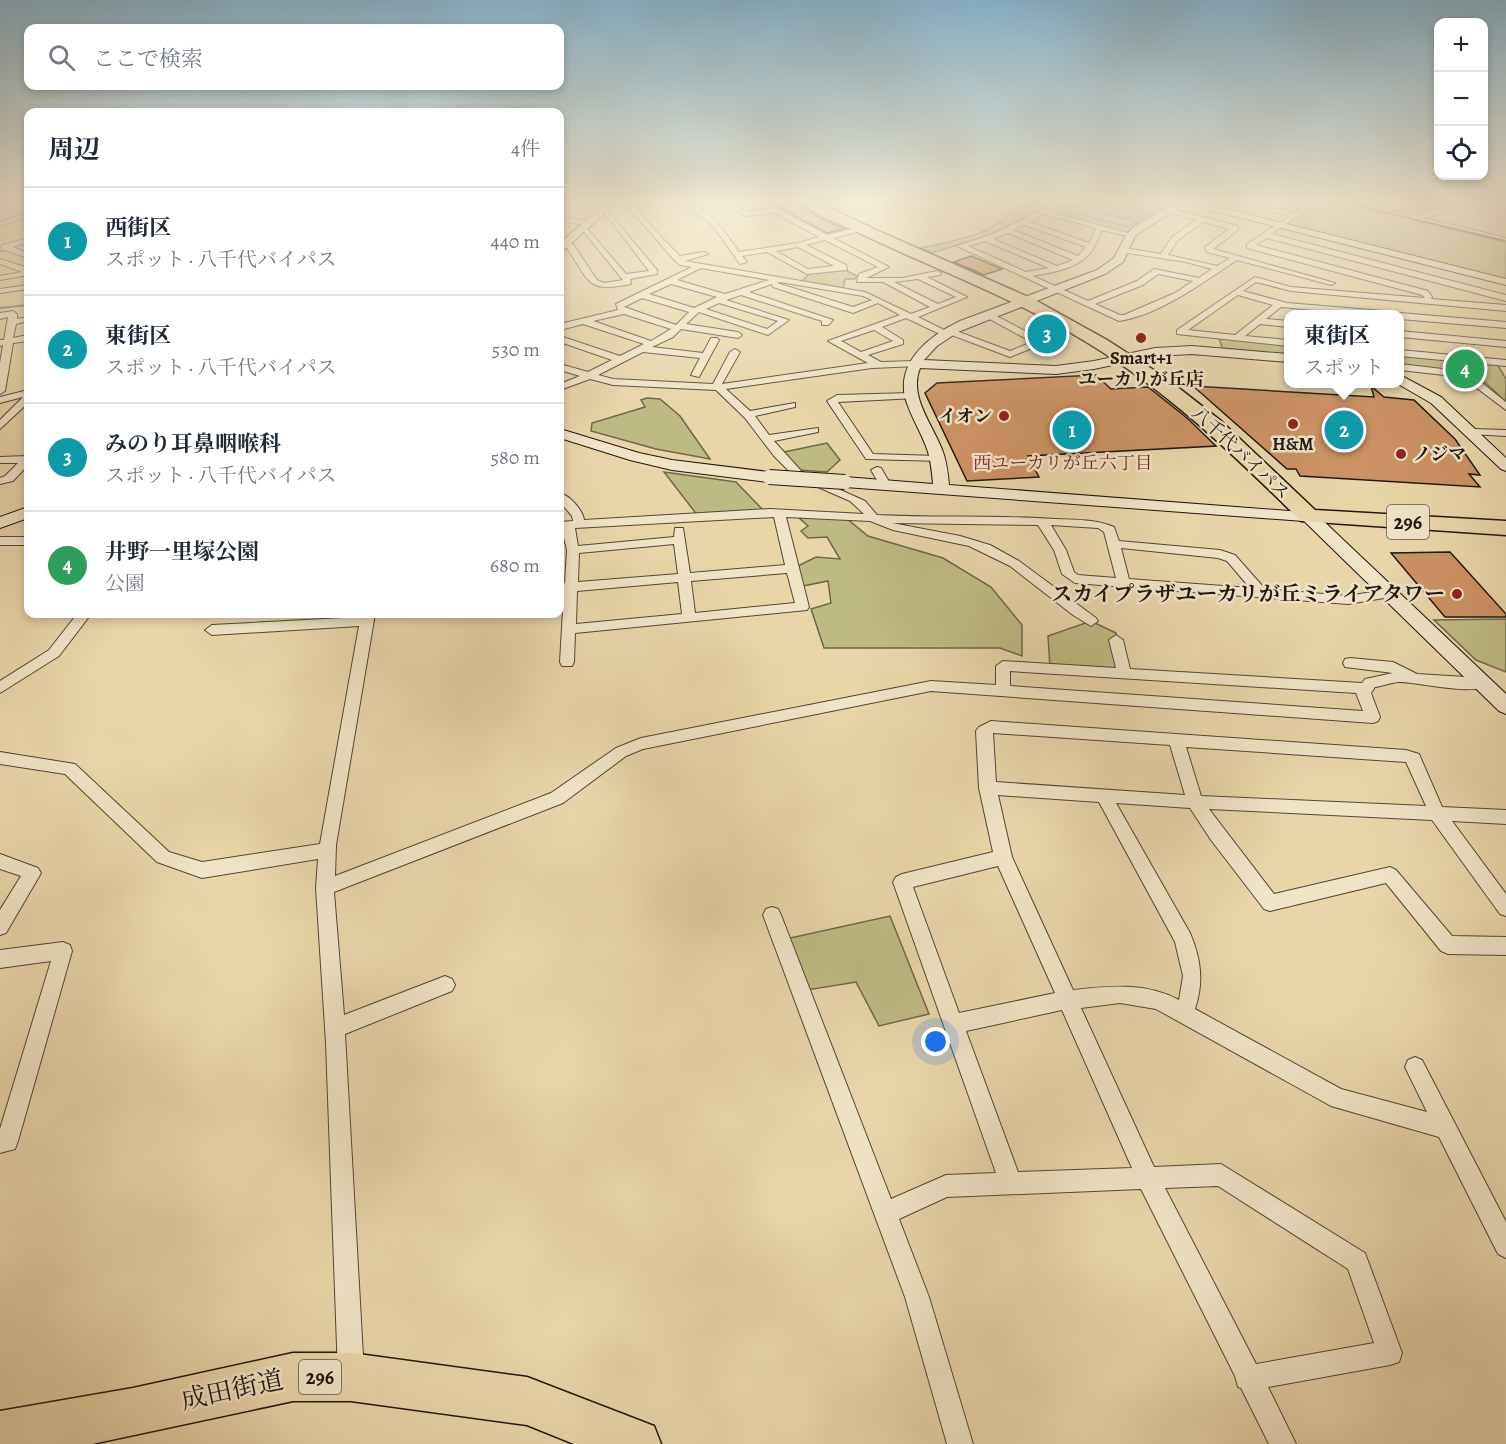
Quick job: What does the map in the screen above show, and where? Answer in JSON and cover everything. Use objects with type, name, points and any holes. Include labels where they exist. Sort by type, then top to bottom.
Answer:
[{"type":"highway","name":"八千代バイパス","points":[[951,268],[1023,301],[1124,358],[1174,393],[1215,426],[1310,516],[1506,528]]},
{"type":"highway","name":"成田街道","points":[[0,1437],[133,1412],[293,1377],[351,1377],[527,1401],[636,1444]]},
{"type":"street","points":[[585,268],[594,282],[603,286],[628,282],[618,268]]},
{"type":"street","points":[[625,277],[654,272],[651,268]]},
{"type":"street","points":[[695,268],[619,306],[624,311],[678,327],[738,335]]},
{"type":"street","points":[[705,268],[733,283],[829,320],[825,323]]},
{"type":"street","points":[[747,268],[750,273]]},
{"type":"street","points":[[801,268],[807,272],[833,268]]},
{"type":"street","points":[[845,268],[862,278],[884,281],[937,273]]},
{"type":"street","points":[[564,385],[670,335],[697,310],[722,299],[733,283],[750,273],[782,279],[849,283],[885,268]]},
{"type":"street","points":[[1010,268],[1117,317],[1124,318],[1178,295],[1220,269]]},
{"type":"street","points":[[1025,275],[1054,268]]},
{"type":"street","points":[[942,489],[937,459],[912,396],[910,382],[915,364],[929,346],[947,332],[987,314],[1106,268]]},
{"type":"street","points":[[1278,268],[1331,283]]},
{"type":"street","points":[[1332,268],[1425,293],[1432,302]]},
{"type":"street","points":[[1391,268],[1506,298]]},
{"type":"street","points":[[1399,286],[1420,268]]},
{"type":"street","points":[[1452,268],[1506,282]]},
{"type":"street","points":[[1089,303],[1140,283],[1157,271],[1180,274],[1202,281]]},
{"type":"street","points":[[1322,292],[1345,272]]},
{"type":"street","points":[[0,278],[24,273]]},
{"type":"street","points":[[878,364],[833,341],[963,297],[920,277]]},
{"type":"street","points":[[770,283],[782,279]]},
{"type":"street","points":[[1284,343],[1179,333],[1255,279],[1291,290],[1506,308]]},
{"type":"street","points":[[671,281],[798,324]]},
{"type":"street","points":[[884,281],[938,307]]},
{"type":"street","points":[[733,283],[770,283],[853,310],[879,300]]},
{"type":"street","points":[[849,283],[922,325],[1010,354],[1039,342],[987,314]]},
{"type":"street","points":[[0,291],[24,288]]},
{"type":"street","points":[[1238,292],[1279,304],[1340,310]]},
{"type":"street","points":[[642,295],[768,332],[785,320]]},
{"type":"street","points":[[1368,296],[1377,310]]},
{"type":"street","points":[[1237,338],[1279,304]]},
{"type":"street","points":[[564,326],[624,311]]},
{"type":"street","points":[[0,316],[13,314],[5,342],[0,391]]},
{"type":"street","points":[[1404,316],[1506,325]]},
{"type":"street","points":[[12,322],[24,320]]},
{"type":"street","points":[[583,321],[647,346],[706,356]]},
{"type":"street","points":[[1258,321],[1284,324]]},
{"type":"street","points":[[860,356],[900,342],[874,326]]},
{"type":"street","points":[[1404,334],[1506,344]]},
{"type":"street","points":[[5,342],[24,339]]},
{"type":"street","points":[[564,340],[621,360]]},
{"type":"street","points":[[696,375],[714,340]]},
{"type":"street","points":[[564,368],[623,383],[719,387],[878,364],[1056,370],[1155,352],[1192,350],[1284,358]]},
{"type":"street","points":[[735,352],[717,383],[719,387],[725,396],[748,415],[798,474],[861,503],[880,523],[947,537],[985,548],[1034,577],[1066,605],[1091,621]]},
{"type":"street","points":[[1404,352],[1506,363]]},
{"type":"street","points":[[1404,367],[1465,374],[1506,407]]},
{"type":"street","points":[[1404,381],[1436,400],[1473,432],[1506,466]]},
{"type":"street","points":[[0,400],[24,394]]},
{"type":"street","points":[[912,396],[837,398],[832,401],[870,457],[937,459]]},
{"type":"street","points":[[0,426],[24,402]]},
{"type":"street","points":[[748,415],[791,405]]},
{"type":"street","points":[[766,439],[814,429]]},
{"type":"street","points":[[1473,432],[1506,433]]},
{"type":"street","points":[[564,434],[635,457],[672,465],[769,477],[1310,516],[1506,706]]},
{"type":"street","points":[[0,460],[24,460]]},
{"type":"street","points":[[0,481],[9,479],[24,464]]},
{"type":"street","points":[[876,470],[885,485]]},
{"type":"street","points":[[564,500],[578,515],[569,525]]},
{"type":"street","points":[[0,523],[24,514]]},
{"type":"street","points":[[570,629],[802,607],[779,514]]},
{"type":"street","points":[[569,525],[779,514],[933,521],[1008,519],[1100,525],[1110,530],[1124,583]]},
{"type":"street","points":[[677,520],[689,618]]},
{"type":"street","points":[[1042,521],[1060,550],[1068,574],[1075,579],[1348,600],[1390,593]]},
{"type":"street","points":[[567,662],[570,629],[566,588],[573,550],[569,525]]},
{"type":"street","points":[[573,550],[680,540]]},
{"type":"street","points":[[0,542],[24,541]]},
{"type":"street","points":[[1114,544],[1220,554],[1231,558],[1260,592]]},
{"type":"street","points":[[566,588],[794,568]]},
{"type":"street","points":[[0,688],[54,653],[81,618]]},
{"type":"street","points":[[212,630],[356,618]]},
{"type":"street","points":[[351,1377],[335,1028],[326,888],[327,850],[368,618]]},
{"type":"street","points":[[1116,640],[1124,672]]},
{"type":"street","points":[[1350,663],[1393,668],[1404,671],[1413,679]]},
{"type":"street","points":[[1003,690],[1003,666],[1366,688]]},
{"type":"street","points":[[326,888],[557,798],[621,752],[640,744],[917,687],[1003,690],[1373,717],[1363,692],[1370,683],[1398,677],[1506,687]]},
{"type":"street","points":[[1283,1444],[1247,1378],[1147,1177],[1003,857],[992,824],[987,788],[984,731],[991,727],[1413,758],[1437,814],[1506,908]]},
{"type":"street","points":[[1176,739],[1195,802],[1269,903],[1390,875],[1448,945],[1506,946]]},
{"type":"street","points":[[0,758],[69,768],[163,857],[201,870],[327,850]]},
{"type":"street","points":[[987,788],[1195,802],[1506,817]]},
{"type":"street","points":[[1104,796],[1191,957],[1193,989],[1184,1013]]},
{"type":"street","points":[[1003,857],[902,882],[1011,1183]]},
{"type":"street","points":[[0,861],[32,873],[0,927]]},
{"type":"street","points":[[772,915],[917,1297],[960,1444]]},
{"type":"street","points":[[0,959],[63,951],[7,1141],[0,1142]]},
{"type":"street","points":[[335,1028],[445,985]]},
{"type":"street","points":[[954,1024],[1067,1000],[1120,994],[1159,1000],[1338,1099],[1446,1128]]},
{"type":"street","points":[[1415,1067],[1506,1246]]},
{"type":"street","points":[[885,1213],[946,1185],[1221,1175],[1358,1261],[1390,1353],[1247,1378]]},
{"type":"shaded area","points":[[1464,268],[1506,268],[1506,279]]},
{"type":"shaded area","points":[[843,269],[857,276],[855,279],[845,279],[843,288],[802,281],[809,274]]},
{"type":"shaded area","points":[[1219,337],[1284,344],[1284,355],[1222,348]]},
{"type":"shaded area","points":[[1404,355],[1497,364],[1506,379],[1506,402],[1475,373],[1404,366]]},
{"type":"shaded area","points":[[660,399],[680,416],[710,459],[656,449],[591,431],[592,423],[645,407],[641,400]]},
{"type":"shaded area","points":[[827,443],[840,460],[827,472],[799,470],[784,452]]},
{"type":"shaded area","points":[[664,472],[736,482],[764,511],[698,516]]},
{"type":"shaded area","points":[[799,518],[846,518],[868,536],[943,558],[991,587],[1022,625],[1022,656],[1000,648],[824,648],[811,609],[831,603],[828,581],[798,587],[794,568],[816,557],[840,559],[827,537],[808,538],[801,531],[808,526]]},
{"type":"shaded area","points":[[1506,619],[1506,672],[1476,660],[1434,620]]},
{"type":"shaded area","points":[[1091,621],[1116,633],[1124,672],[1050,668],[1048,636]]},
{"type":"shaded area","points":[[890,916],[929,1014],[879,1026],[856,982],[801,991],[781,940]]},
{"type":"building","points":[[969,268],[1002,269],[984,275]]},
{"type":"building","points":[[1096,375],[1111,389],[1148,387],[1187,418],[1216,446],[1028,456],[1039,477],[967,481],[925,393],[937,383]]},
{"type":"building","points":[[1193,386],[1374,397],[1372,388],[1373,388],[1384,397],[1414,400],[1455,439],[1480,475],[1469,474],[1480,487],[1300,476],[1296,469],[1287,469]]},
{"type":"building","name":"スカイプラザユーカリが丘ミライアタワー","points":[[1450,552],[1506,614],[1506,617],[1445,617],[1391,553]]},
{"type":"waterway","points":[[0,308],[24,305]]},
{"type":"place","name":"みのり耳鼻咽喉科","points":[[1047,334]]},
{"type":"place","name":"Smart+1 ユーカリが丘店","points":[[1141,338]]},
{"type":"place","name":"井野一里塚公園","points":[[1465,369]]},
{"type":"place","name":"イオン","points":[[1004,416]]},
{"type":"place","name":"H&M","points":[[1293,424]]},
{"type":"place","name":"西街区","points":[[1072,430]]},
{"type":"place","name":"東街区","points":[[1344,430]]},
{"type":"place","name":"ノジマ","points":[[1401,454]]},
{"type":"place","name":"スカイプラザユーカリが丘ミライアタワー","points":[[1457,594]]},
{"type":"district","name":"西ユーカリが丘六丁目","points":[[1063,463]]}]
